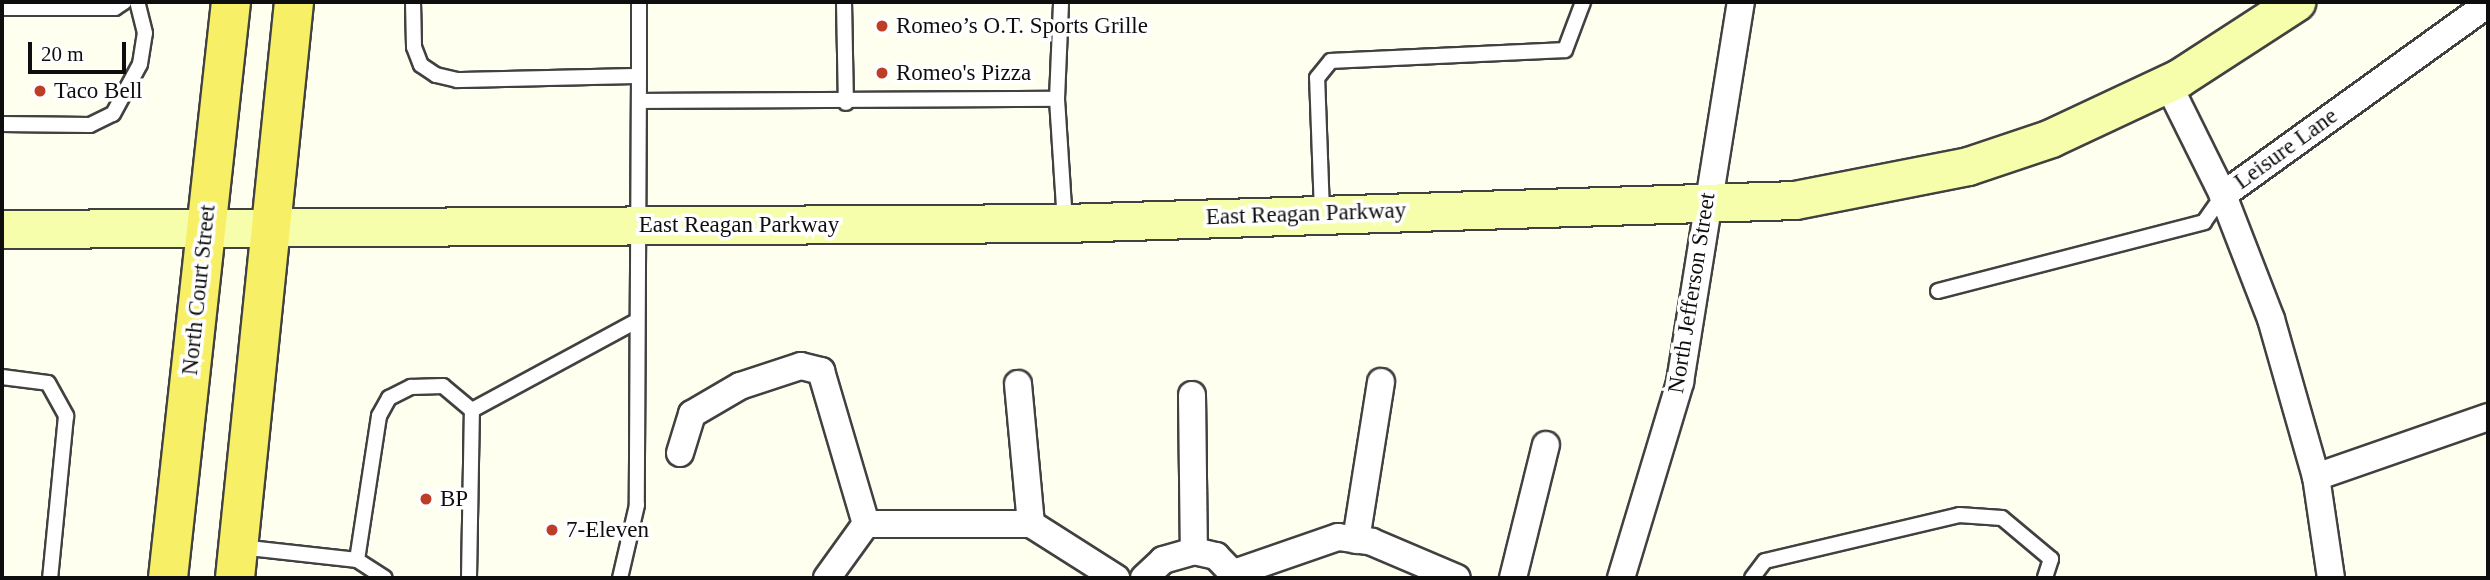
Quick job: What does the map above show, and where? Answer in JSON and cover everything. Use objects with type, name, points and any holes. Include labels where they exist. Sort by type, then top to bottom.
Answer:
[{"type":"main road","name":"North Court Street","points":[[168,578],[231,2]]},
{"type":"main road","points":[[237,563],[294,2]]},
{"type":"street","name":"North Jefferson Street","points":[[1625,576],[1680,382],[1741,2]]},
{"type":"street","name":"East Reagan Parkway","points":[[2,229],[1065,223],[1322,212],[1707,205],[1845,193],[1968,166],[2051,138],[2168,84],[2295,2]]},
{"type":"street","name":"Leisure Lane","points":[[2331,578],[2316,477],[2270,319],[2223,195],[2488,4]]},
{"type":"street","points":[[2168,84],[2223,195]]},
{"type":"street","points":[[680,453],[692,414],[740,386],[801,366],[821,371],[866,524]]},
{"type":"street","points":[[1356,540],[1381,382]]},
{"type":"street","points":[[1018,384],[1031,524]]},
{"type":"street","points":[[1192,395],[1194,551]]},
{"type":"street","points":[[2316,477],[2488,417]]},
{"type":"street","points":[[1513,578],[1546,445]]},
{"type":"street","points":[[866,524],[1031,524],[1116,578]]},
{"type":"street","points":[[827,578],[866,524]]},
{"type":"street","points":[[1143,578],[1163,560],[1194,551],[1216,556],[1235,576],[1338,537],[1356,540],[1457,578]]},
{"type":"lane","points":[[2,8],[115,8],[124,2]]},
{"type":"lane","points":[[2,124],[90,125],[113,114],[140,64],[145,33],[137,2]]},
{"type":"lane","points":[[413,2],[414,47],[421,65],[436,75],[457,80],[639,76]]},
{"type":"lane","points":[[620,578],[637,505],[635,322],[639,226],[639,2]]},
{"type":"lane","points":[[844,2],[846,103]]},
{"type":"lane","points":[[1061,2],[1057,99],[1065,223]]},
{"type":"lane","points":[[1322,212],[1317,78],[1331,61],[1565,50],[1583,2]]},
{"type":"lane","points":[[639,100],[846,103],[1057,99]]},
{"type":"lane","points":[[1938,291],[2204,222],[2223,195]]},
{"type":"lane","points":[[472,410],[635,322]]},
{"type":"lane","points":[[2,377],[48,383],[66,416],[50,578]]},
{"type":"lane","points":[[357,560],[379,416],[389,398],[411,387],[443,386],[472,410]]},
{"type":"lane","points":[[469,578],[472,410]]},
{"type":"lane","points":[[1752,578],[1765,561],[1959,515],[2002,518],[2051,559],[2045,578]]},
{"type":"lane","points":[[237,563],[357,560],[385,578]]},
{"type":"place","name":"Romeo’s O.T. Sports Grille","points":[[882,26]]},
{"type":"place","name":"Romeo's Pizza","points":[[882,73]]},
{"type":"place","name":"Taco Bell","points":[[40,91]]},
{"type":"place","name":"BP","points":[[426,499]]},
{"type":"place","name":"7-Eleven","points":[[552,530]]}]
